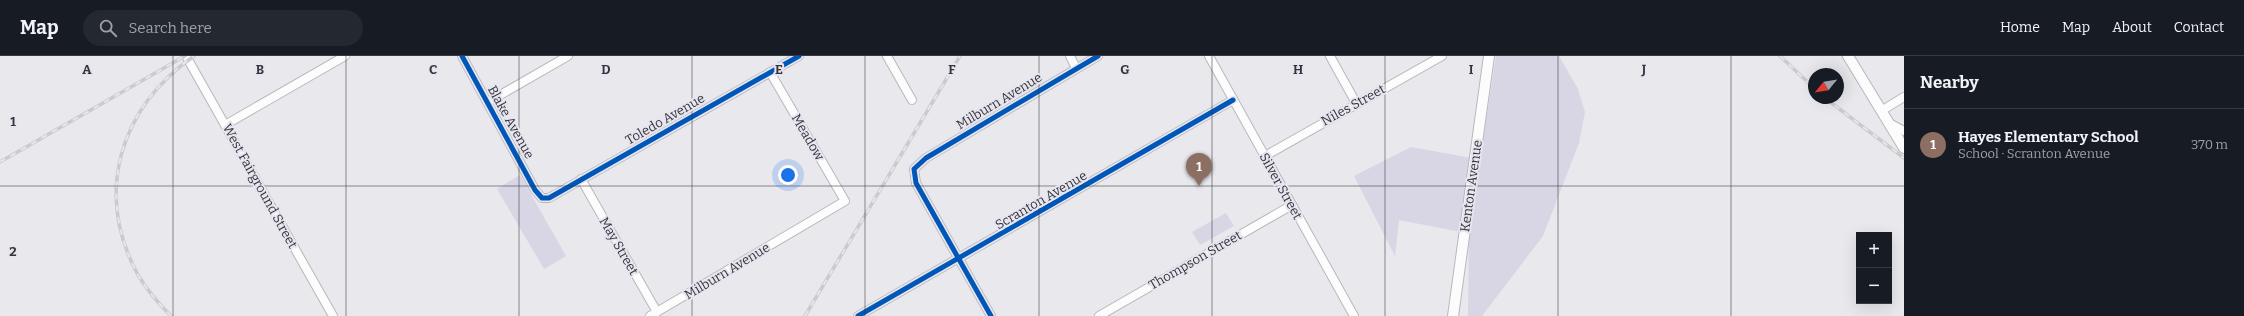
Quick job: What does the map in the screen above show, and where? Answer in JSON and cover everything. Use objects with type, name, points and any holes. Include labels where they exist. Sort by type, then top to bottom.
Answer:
[{"type":"main road","name":"Kenton Avenue","points":[[1453,316],[1489,56]]},
{"type":"main road","points":[[1848,56],[1904,148]]},
{"type":"street","name":"West Fairground Street","points":[[186,56],[333,316]]},
{"type":"street","points":[[225,125],[344,56]]},
{"type":"street","name":"Blake Avenue","points":[[462,56],[535,190],[542,198]]},
{"type":"street","points":[[488,102],[568,56]]},
{"type":"street","name":"Toledo Avenue","points":[[542,198],[554,196],[581,179],[799,56]]},
{"type":"street","points":[[886,56],[912,100]]},
{"type":"street","points":[[1070,56],[1076,68]]},
{"type":"street","name":"Milburn Avenue","points":[[960,259],[916,183],[914,169],[926,158],[1098,56]]},
{"type":"street","name":"Silver Street","points":[[1209,56],[1354,316]]},
{"type":"street","points":[[1330,56],[1356,103]]},
{"type":"street","name":"Niles Street","points":[[1265,156],[1437,57]]},
{"type":"street","name":"Meadow","points":[[770,72],[845,201]]},
{"type":"street","points":[[1881,111],[1904,97]]},
{"type":"street","name":"Scranton Avenue","points":[[858,316],[960,259],[1233,100]]},
{"type":"street","points":[[1887,122],[1904,131]]},
{"type":"street","name":"May Street","points":[[581,179],[654,314]]},
{"type":"street","name":"Milburn Avenue","points":[[654,314],[845,201]]},
{"type":"street","name":"Thompson Street","points":[[1099,316],[1292,204]]},
{"type":"street","points":[[960,259],[991,316]]},
{"type":"shaded area","points":[[1496,56],[1559,56],[1578,89],[1585,112],[1579,143],[1543,236],[1482,316],[1468,316],[1469,233]]},
{"type":"shaded area","points":[[1411,147],[1472,158],[1461,232],[1399,220],[1395,256],[1354,176]]},
{"type":"shaded area","points":[[520,175],[566,256],[544,269],[497,189]]},
{"type":"shaded area","points":[[1226,213],[1234,226],[1200,245],[1192,232]]},
{"type":"railway","points":[[0,162],[185,56]]},
{"type":"railway","points":[[171,316],[153,297],[138,275],[125,244],[118,214],[117,184],[121,155],[132,127],[147,101],[168,77],[194,56]]},
{"type":"railway","points":[[805,316],[960,56]]},
{"type":"railway","points":[[1780,56],[1808,82]]},
{"type":"railway","points":[[1833,104],[1904,158]]},
{"type":"cycle path","points":[[462,56],[535,190],[542,198],[549,198],[799,56]]},
{"type":"cycle path","points":[[991,316],[916,183],[914,169],[926,158],[1098,56]]},
{"type":"cycle path","points":[[858,316],[1233,100]]},
{"type":"place","name":"Hayes Elementary School","points":[[1199,186]]}]
